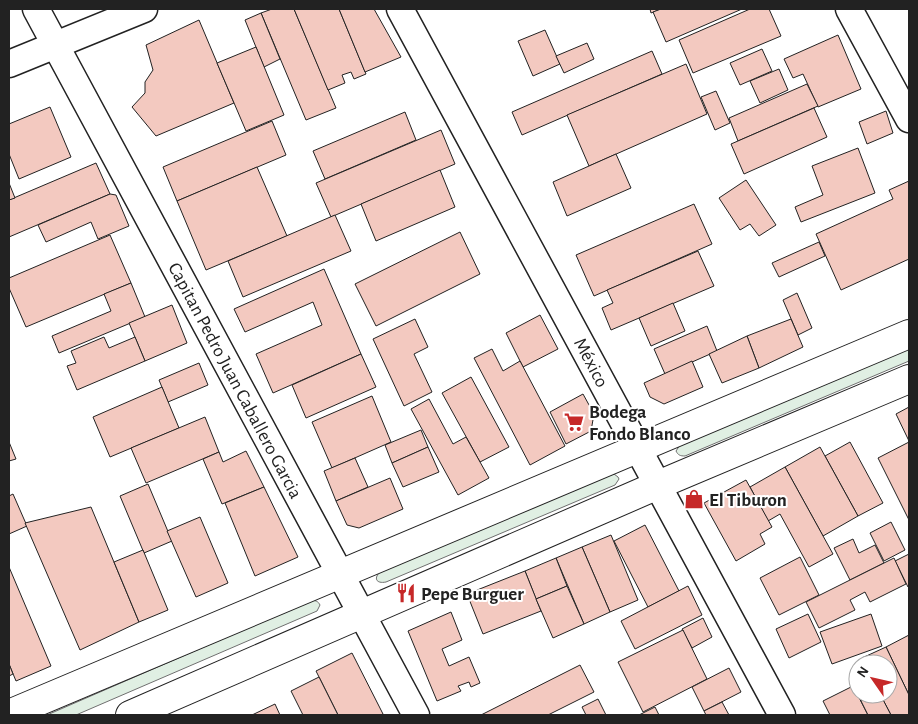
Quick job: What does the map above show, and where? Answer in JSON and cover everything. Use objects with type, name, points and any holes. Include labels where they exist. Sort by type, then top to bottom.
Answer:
[{"type":"main road","points":[[9,714],[909,334]]},
{"type":"main road","points":[[130,715],[658,485],[909,379]]},
{"type":"street","name":"Capitan Pedro Juan Caballero Garcia","points":[[36,9],[416,715]]},
{"type":"street","points":[[9,64],[144,9]]},
{"type":"street","name":"México","points":[[400,9],[782,715]]},
{"type":"street","points":[[849,9],[909,119]]},
{"type":"green space","points":[[909,348],[909,361],[685,456],[679,455],[676,451],[680,445]]},
{"type":"green space","points":[[614,474],[619,479],[615,485],[386,582],[380,582],[376,578],[381,571]]},
{"type":"green space","points":[[312,600],[320,605],[317,611],[76,715],[47,715]]},
{"type":"building","points":[[272,9],[294,9],[336,108],[306,120],[261,13]]},
{"type":"building","points":[[294,9],[339,9],[366,74],[354,79],[351,72],[342,75],[345,83],[328,90]]},
{"type":"building","points":[[339,9],[374,9],[401,57],[365,72]]},
{"type":"building","points":[[650,9],[661,9],[651,13]]},
{"type":"building","points":[[661,9],[742,9],[666,42],[653,12]]},
{"type":"building","points":[[750,9],[769,9],[781,36],[693,73],[679,40]]},
{"type":"building","points":[[261,13],[280,59],[264,67],[245,20]]},
{"type":"building","points":[[199,20],[234,103],[156,136],[132,107],[145,93],[145,82],[153,70],[146,45]]},
{"type":"building","points":[[545,30],[560,64],[533,76],[518,41]]},
{"type":"building","points":[[838,35],[861,89],[818,107],[803,74],[793,78],[784,59]]},
{"type":"building","points":[[587,43],[594,59],[564,73],[556,56]]},
{"type":"building","points":[[256,47],[284,115],[246,131],[217,63]]},
{"type":"building","points":[[762,49],[772,71],[740,85],[730,63]]},
{"type":"building","points":[[652,51],[662,74],[522,135],[512,112]]},
{"type":"building","points":[[686,64],[707,114],[589,166],[567,115]]},
{"type":"building","points":[[779,69],[788,90],[760,103],[750,81]]},
{"type":"building","points":[[807,84],[818,106],[738,141],[729,118]]},
{"type":"building","points":[[716,91],[730,123],[715,130],[701,97]]},
{"type":"building","points":[[50,107],[71,157],[19,179],[9,154],[9,124]]},
{"type":"building","points":[[814,108],[827,137],[744,174],[731,144]]},
{"type":"building","points":[[886,111],[893,133],[867,144],[859,122]]},
{"type":"building","points":[[405,112],[416,140],[325,179],[313,151]]},
{"type":"building","points":[[272,121],[286,155],[177,201],[163,167]]},
{"type":"building","points":[[441,130],[455,164],[331,217],[316,183]]},
{"type":"building","points":[[858,148],[875,193],[801,222],[795,207],[823,195],[812,166]]},
{"type":"building","points":[[616,154],[631,188],[567,216],[553,182]]},
{"type":"building","points":[[96,163],[110,194],[9,237],[9,200]]},
{"type":"building","points":[[257,167],[287,236],[206,270],[177,201]]},
{"type":"building","points":[[440,170],[455,207],[376,241],[361,204]]},
{"type":"building","points":[[746,180],[776,225],[759,236],[750,224],[740,230],[719,198]]},
{"type":"building","points":[[909,181],[909,259],[841,290],[816,234],[893,199],[889,190]]},
{"type":"building","points":[[9,183],[15,198],[9,200]]},
{"type":"building","points":[[110,194],[116,195],[129,226],[98,239],[91,222],[46,242],[38,225]]},
{"type":"building","points":[[694,204],[712,244],[594,296],[576,255]]},
{"type":"building","points":[[335,215],[351,251],[243,297],[228,261]]},
{"type":"building","points":[[460,232],[480,274],[376,326],[355,284]]},
{"type":"building","points":[[110,235],[131,283],[26,327],[9,288],[9,278]]},
{"type":"building","points":[[819,242],[825,256],[779,277],[772,263]]},
{"type":"building","points":[[698,251],[714,286],[611,330],[602,308],[613,303],[607,290]]},
{"type":"building","points":[[324,269],[361,354],[273,393],[256,354],[322,325],[313,302],[245,332],[234,309]]},
{"type":"building","points":[[131,283],[145,317],[59,353],[52,336],[111,311],[104,294]]},
{"type":"building","points":[[797,293],[812,328],[798,335],[783,300]]},
{"type":"building","points":[[673,303],[685,331],[651,346],[639,318]]},
{"type":"building","points":[[172,305],[187,343],[145,361],[129,323]]},
{"type":"building","points":[[540,315],[558,349],[523,367],[506,333]]},
{"type":"building","points":[[415,319],[428,347],[414,354],[432,392],[404,406],[373,339]]},
{"type":"building","points":[[791,319],[803,347],[759,368],[747,336]]},
{"type":"building","points":[[707,326],[717,351],[665,374],[654,349]]},
{"type":"building","points":[[747,336],[759,368],[722,383],[709,354]]},
{"type":"building","points":[[104,337],[109,348],[135,337],[145,361],[77,390],[67,366],[76,363],[71,351]]},
{"type":"building","points":[[492,349],[503,371],[520,361],[565,446],[530,465],[474,358]]},
{"type":"building","points":[[361,354],[376,387],[306,418],[292,385]]},
{"type":"building","points":[[692,361],[703,387],[664,404],[650,397],[644,383]]},
{"type":"building","points":[[199,363],[208,385],[168,402],[159,380]]},
{"type":"building","points":[[471,377],[509,447],[480,462],[442,393]]},
{"type":"building","points":[[162,387],[179,428],[110,457],[93,417]]},
{"type":"building","name":"Bodega Fondo Blanco","points":[[583,394],[594,414],[591,431],[566,444],[550,412]]},
{"type":"building","points":[[372,396],[391,442],[332,468],[312,422]]},
{"type":"building","points":[[429,399],[453,444],[466,437],[489,478],[458,495],[411,409]]},
{"type":"building","points":[[909,407],[909,441],[896,414]]},
{"type":"building","points":[[205,417],[219,452],[146,483],[131,448]]},
{"type":"building","points":[[421,430],[428,447],[392,463],[385,445]]},
{"type":"building","points":[[9,442],[16,459],[9,461]]},
{"type":"building","points":[[850,442],[883,503],[858,516],[825,456]]},
{"type":"building","points":[[909,442],[909,520],[878,458]]},
{"type":"building","points":[[428,447],[439,472],[403,487],[392,463]]},
{"type":"building","points":[[820,447],[858,516],[823,536],[785,467]]},
{"type":"building","points":[[246,451],[264,487],[222,504],[203,459],[219,452],[223,462]]},
{"type":"building","points":[[355,458],[368,487],[336,501],[324,471]]},
{"type":"building","points":[[785,467],[833,554],[809,567],[780,514],[768,521],[750,487]]},
{"type":"building","points":[[390,478],[403,509],[359,528],[347,525],[336,501]]},
{"type":"building","points":[[746,480],[772,527],[760,534],[765,544],[736,561],[704,503]]},
{"type":"building","points":[[148,484],[172,541],[144,553],[120,496]]},
{"type":"building","points":[[264,487],[298,557],[255,576],[225,503]]},
{"type":"building","points":[[13,494],[27,526],[9,534],[9,496]]},
{"type":"building","points":[[91,507],[139,622],[80,650],[25,523]]},
{"type":"building","points":[[200,517],[228,583],[196,597],[167,531]]},
{"type":"building","points":[[891,522],[905,550],[884,561],[870,533]]},
{"type":"building","points":[[645,525],[679,591],[648,607],[614,541]]},
{"type":"building","points":[[611,535],[638,600],[610,612],[582,547]]},
{"type":"building","points":[[853,539],[859,553],[875,545],[884,563],[850,580],[834,548]]},
{"type":"building","points":[[582,547],[610,612],[584,624],[556,558]]},
{"type":"building","points":[[143,550],[168,610],[139,622],[114,562]]},
{"type":"building","points":[[909,554],[909,586],[908,587],[895,561]]},
{"type":"building","points":[[800,557],[819,595],[779,615],[760,578]]},
{"type":"building","points":[[556,558],[567,586],[536,599],[525,571]]},
{"type":"building","points":[[894,558],[906,584],[870,602],[865,592],[850,600],[855,610],[819,628],[806,602]]},
{"type":"building","points":[[9,567],[51,666],[16,681],[9,664]]},
{"type":"building","points":[[525,571],[541,611],[483,634],[467,594]]},
{"type":"building","points":[[567,586],[584,624],[553,638],[536,599]]},
{"type":"building","points":[[688,586],[702,615],[635,649],[621,621]]},
{"type":"building","points":[[451,612],[462,640],[442,649],[449,666],[469,657],[480,683],[471,687],[469,682],[458,686],[461,691],[437,701],[408,631]]},
{"type":"building","points":[[808,614],[821,642],[789,658],[776,629]]},
{"type":"building","points":[[871,614],[882,646],[860,654],[848,654],[848,658],[832,664],[820,632]]},
{"type":"building","points":[[703,618],[712,637],[692,648],[682,629]]},
{"type":"building","points":[[683,630],[707,679],[643,712],[618,662]]},
{"type":"building","points":[[909,635],[909,695],[898,672],[898,654],[889,654],[886,647]]},
{"type":"building","points":[[886,647],[889,654],[871,654]]},
{"type":"building","points":[[352,653],[383,714],[381,715],[338,715],[316,671]]},
{"type":"building","points":[[9,664],[13,674],[9,676]]},
{"type":"building","points":[[580,665],[594,692],[548,715],[481,715]]},
{"type":"building","points":[[729,668],[741,692],[704,711],[692,687]]},
{"type":"building","points":[[898,672],[909,695],[909,715],[891,715],[885,704],[898,704]]},
{"type":"building","points":[[319,677],[338,715],[303,715],[291,691]]},
{"type":"building","points":[[848,688],[848,704],[862,704],[868,715],[830,715],[823,701]]},
{"type":"building","points":[[598,699],[606,715],[586,715],[582,707]]},
{"type":"building","points":[[722,702],[729,715],[706,715],[704,711]]},
{"type":"building","points":[[275,704],[280,715],[252,715]]},
{"type":"building","points":[[862,704],[885,704],[891,715],[868,715]]},
{"type":"building","points":[[655,707],[659,715],[639,715]]},
{"type":"place","name":"Bodega Fondo Blanco","points":[[574,422]]},
{"type":"place","name":"El Tiburon","points":[[694,499]]},
{"type":"place","name":"Pepe Burguer","points":[[406,593]]}]
